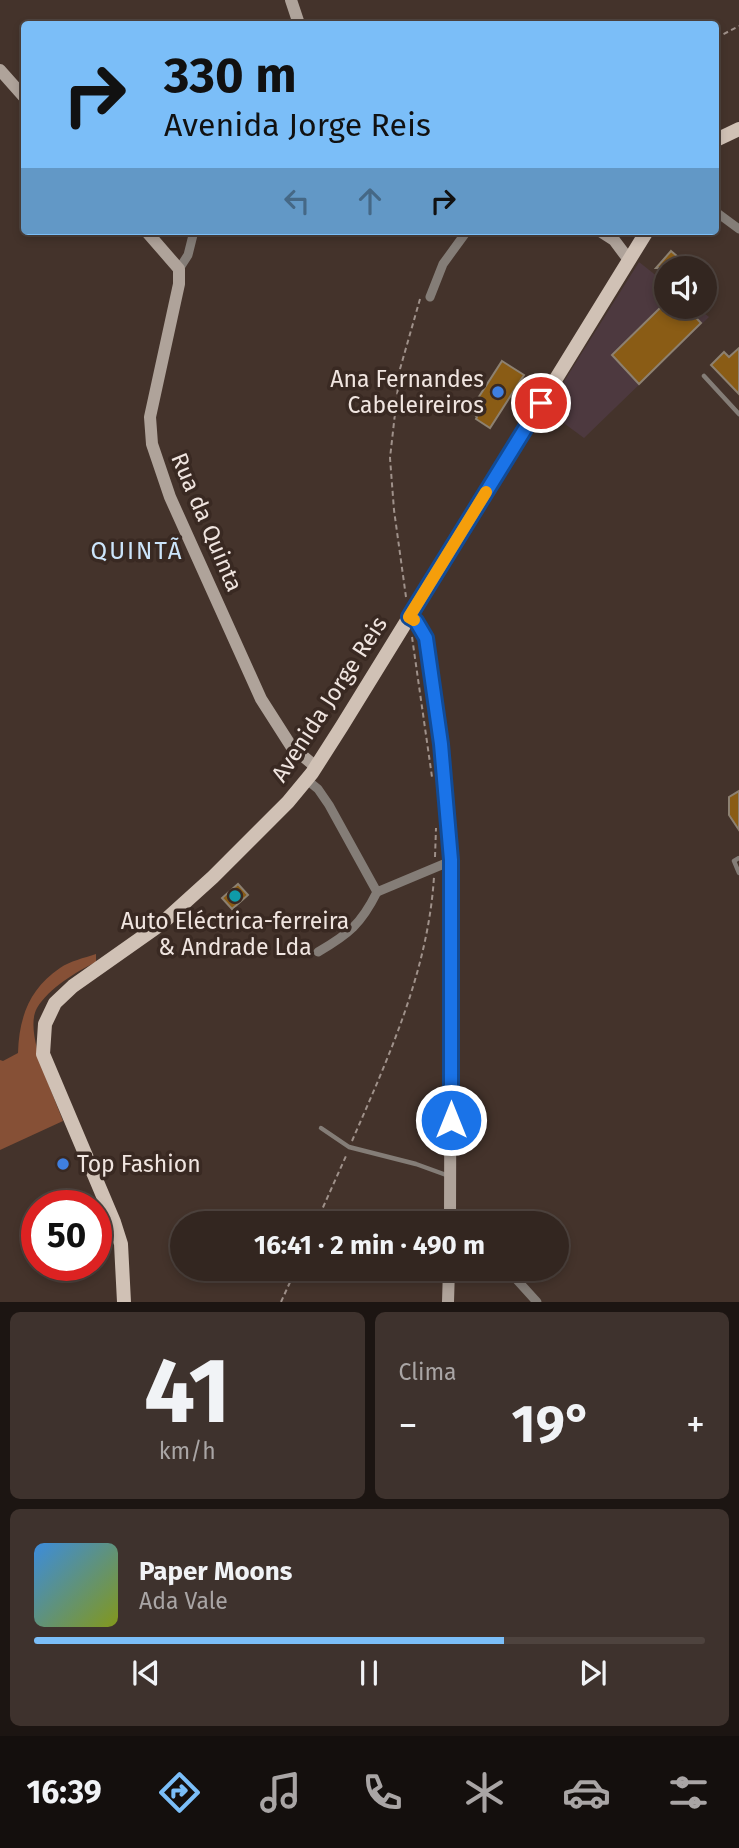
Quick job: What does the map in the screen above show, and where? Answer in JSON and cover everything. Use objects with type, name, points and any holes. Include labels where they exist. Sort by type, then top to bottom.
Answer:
[{"type":"main road","points":[[292,0],[298,21]]},
{"type":"main road","points":[[0,70],[21,94]]},
{"type":"main road","points":[[719,139],[739,129]]},
{"type":"main road","points":[[149,235],[179,269]]},
{"type":"main road","points":[[606,235],[614,240],[629,260]]},
{"type":"main road","points":[[614,240],[643,236]]},
{"type":"main road","name":"Avenida Jorge Reis","points":[[124,1302],[121,1244],[43,1054],[42,1037],[46,1019],[64,994],[143,938],[185,903],[268,824],[307,780],[643,236]]},
{"type":"main road","name":"Rua da Quinta","points":[[179,269],[179,284],[150,417],[152,444],[170,497],[261,699],[291,746],[316,767]]},
{"type":"main road","points":[[409,617],[416,621],[426,638],[441,744],[451,860],[450,1211]]},
{"type":"main road","points":[[449,1281],[449,1302]]},
{"type":"street","points":[[719,214],[739,229]]},
{"type":"street","points":[[179,269],[188,255],[193,235]]},
{"type":"street","points":[[426,295],[443,264],[464,235]]},
{"type":"street","points":[[307,780],[318,789],[329,805],[377,892]]},
{"type":"street","points":[[318,952],[347,934],[367,912],[377,892],[451,860]]},
{"type":"street","points":[[518,1281],[537,1302]]},
{"type":"lane","points":[[704,376],[739,414]]},
{"type":"lane","points":[[739,858],[734,861],[739,873]]},
{"type":"lane","points":[[321,1128],[349,1147],[416,1164],[450,1176]]},
{"type":"path","points":[[719,36],[739,26]]},
{"type":"path","points":[[426,295],[415,312],[400,369],[390,458],[394,510],[433,787]]},
{"type":"path","points":[[321,1211],[405,1013],[426,943],[435,866],[436,826]]},
{"type":"path","points":[[281,1302],[291,1281]]},
{"type":"shaded area","points":[[639,262],[654,274],[654,319],[707,319],[584,438],[546,410]]},
{"type":"shaded area","points":[[96,954],[96,962],[48,994],[37,1008],[34,1019],[41,1064],[63,1121],[0,1150],[0,1060],[18,1053],[24,1016],[40,985],[64,966]]},
{"type":"building","points":[[654,314],[654,319],[697,319],[701,323],[639,384],[612,355]]},
{"type":"building","points":[[739,348],[739,394],[711,365],[724,352],[729,357]]},
{"type":"building","name":"Ana Fernandes Cabeleireiros","points":[[502,361],[524,375],[490,428],[476,419],[475,412],[471,409]]},
{"type":"building","points":[[739,791],[739,830],[729,815],[729,797]]},
{"type":"building","name":"Auto Eléctrica-ferreira & Andrade Lda","points":[[238,884],[248,895],[232,909],[222,898]]},
{"type":"slow traffic","points":[[414,620],[409,617],[486,492]]},
{"type":"place","name":"Ana Fernandes Cabeleireiros","points":[[498,392]]},
{"type":"place","name":"Auto Eléctrica-ferreira & Andrade Lda","points":[[235,896]]},
{"type":"place","name":"Top Fashion","points":[[63,1164]]},
{"type":"district","name":"QUINTÃ","points":[[137,551]]},
{"type":"route","points":[[451,1120],[451,860],[441,744],[426,638],[416,621],[409,617],[541,403]]}]
